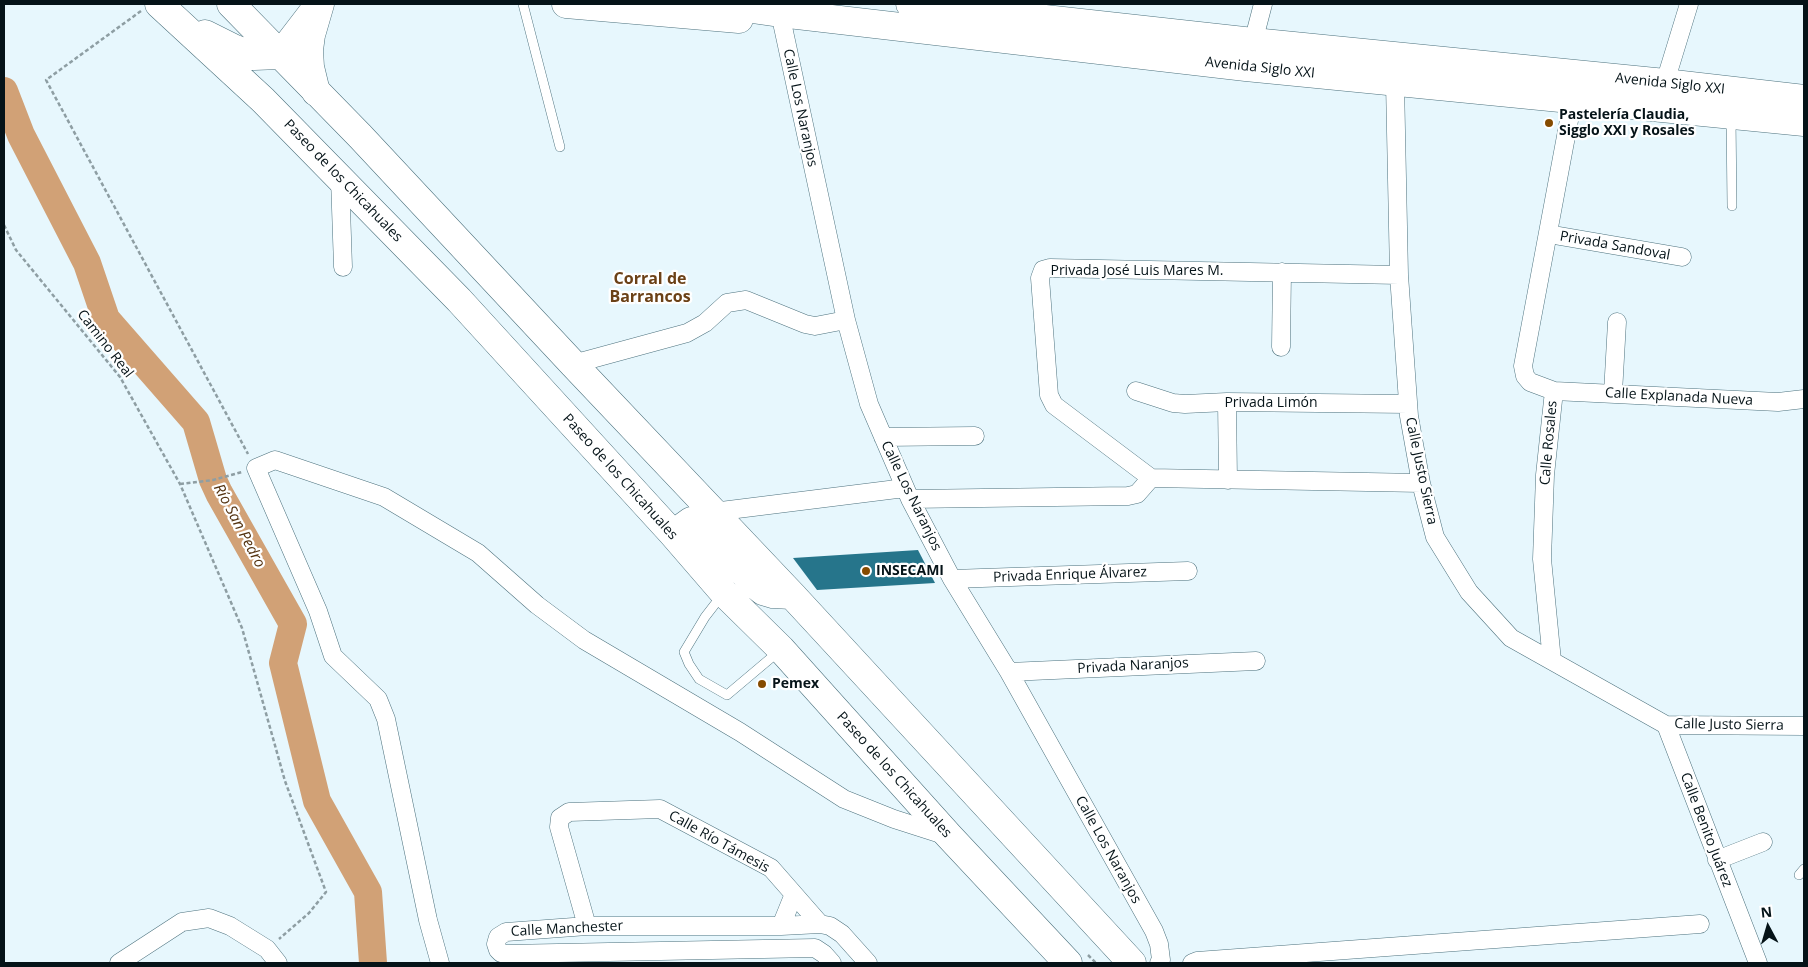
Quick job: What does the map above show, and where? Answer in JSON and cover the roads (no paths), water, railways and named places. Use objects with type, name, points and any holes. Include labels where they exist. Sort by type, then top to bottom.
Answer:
[{"type":"main road","points":[[231,4],[367,143],[792,595],[1132,963]]},
{"type":"main road","points":[[280,55],[319,4]]},
{"type":"main road","points":[[316,92],[310,67],[309,50],[319,4]]},
{"type":"main road","points":[[566,4],[734,19],[764,17],[778,13]]},
{"type":"main road","name":"Avenida Siglo XXI","points":[[718,4],[778,13],[1026,21]]},
{"type":"main road","name":"Avenida Siglo XXI","points":[[910,4],[1250,55],[1395,83],[1573,99],[1661,95],[1730,114],[1804,122]]},
{"type":"main road","points":[[160,11],[235,50],[254,56],[280,55]]},
{"type":"main road","name":"Paseo de los Chicahuales","points":[[160,11],[263,100],[460,300],[673,534],[724,593],[781,649],[1068,963]]},
{"type":"main road","name":"Avenida Siglo XXI","points":[[1250,55],[1661,95],[1804,99]]},
{"type":"main road","points":[[673,534],[695,520],[754,584],[763,591],[792,595]]},
{"type":"street","points":[[1250,55],[1263,4]]},
{"type":"street","points":[[1661,95],[1689,4]]},
{"type":"street","name":"Calle Los Naranjos","points":[[778,13],[846,320],[869,404],[908,493],[952,579],[1009,672],[1154,931],[1159,944],[1161,960],[1159,963]]},
{"type":"street","name":"Calle Justo Sierra","points":[[1395,83],[1399,275],[1408,404],[1421,484],[1435,537],[1469,592],[1511,638],[1666,725],[1804,726]]},
{"type":"street","name":"Calle Rosales","points":[[1552,661],[1542,559],[1545,475],[1554,391],[1530,382],[1525,376],[1523,366],[1573,99]]},
{"type":"street","points":[[340,178],[343,267]]},
{"type":"street","name":"Privada Sandoval","points":[[1548,234],[1682,257]]},
{"type":"street","name":"Privada José Luis Mares M.","points":[[1151,478],[1054,405],[1048,395],[1040,278],[1043,270],[1050,268],[1399,275]]},
{"type":"street","points":[[1281,347],[1282,272]]},
{"type":"street","points":[[573,364],[687,332],[705,323],[727,303],[746,300],[805,324],[815,326],[846,320]]},
{"type":"street","points":[[1613,394],[1617,322]]},
{"type":"street","name":"Privada Limón","points":[[1136,391],[1173,403],[1185,404],[1227,402],[1408,404]]},
{"type":"street","name":"Calle Explanada Nueva","points":[[1554,391],[1778,402],[1804,399]]},
{"type":"street","points":[[1227,402],[1228,480]]},
{"type":"street","points":[[883,437],[975,436]]},
{"type":"street","points":[[440,963],[428,920],[386,720],[378,699],[333,656],[318,611],[256,468],[275,460],[384,498],[478,553],[537,605],[584,640],[740,732],[844,799],[894,819],[950,836]]},
{"type":"street","points":[[713,512],[908,493],[1128,496],[1137,494],[1151,478],[1421,484]]},
{"type":"street","name":"Privada Enrique Álvarez","points":[[952,579],[1188,571]]},
{"type":"street","name":"Privada Naranjos","points":[[1009,672],[1256,660]]},
{"type":"street","name":"Calle Benito Juárez","points":[[1666,725],[1758,963]]},
{"type":"street","name":"Calle Río Támesis","points":[[587,926],[559,827],[560,818],[569,812],[660,809],[771,868],[820,924]]},
{"type":"street","points":[[1717,860],[1763,842]]},
{"type":"street","points":[[781,926],[794,894]]},
{"type":"street","points":[[119,963],[182,922],[209,918],[230,926],[267,949],[278,963]]},
{"type":"street","points":[[820,924],[815,948],[832,963]]},
{"type":"street","name":"Calle Manchester","points":[[815,948],[506,954],[501,953],[496,944],[498,937],[506,932],[587,926],[781,926],[820,924],[830,926],[842,934],[868,963]]},
{"type":"street","points":[[1192,963],[1197,961],[1700,924]]},
{"type":"lane","points":[[523,4],[560,147]]},
{"type":"lane","points":[[1730,114],[1732,206]]},
{"type":"lane","points":[[724,593],[705,617],[684,652],[698,678],[727,695],[781,649]]},
{"type":"waterway","name":"Río San Pedro","points":[[4,91],[21,135],[87,263],[106,319],[196,422],[213,480],[219,493],[293,624],[283,663],[317,801],[368,892],[373,963]]},
{"type":"place","name":"Pastelería Claudia, Sigglo XXI y Rosales","points":[[1549,123]]},
{"type":"place","name":"INSECAMI","points":[[866,571]]},
{"type":"place","name":"Pemex","points":[[762,684]]},
{"type":"district","name":"Corral de Barrancos","points":[[650,288]]}]
